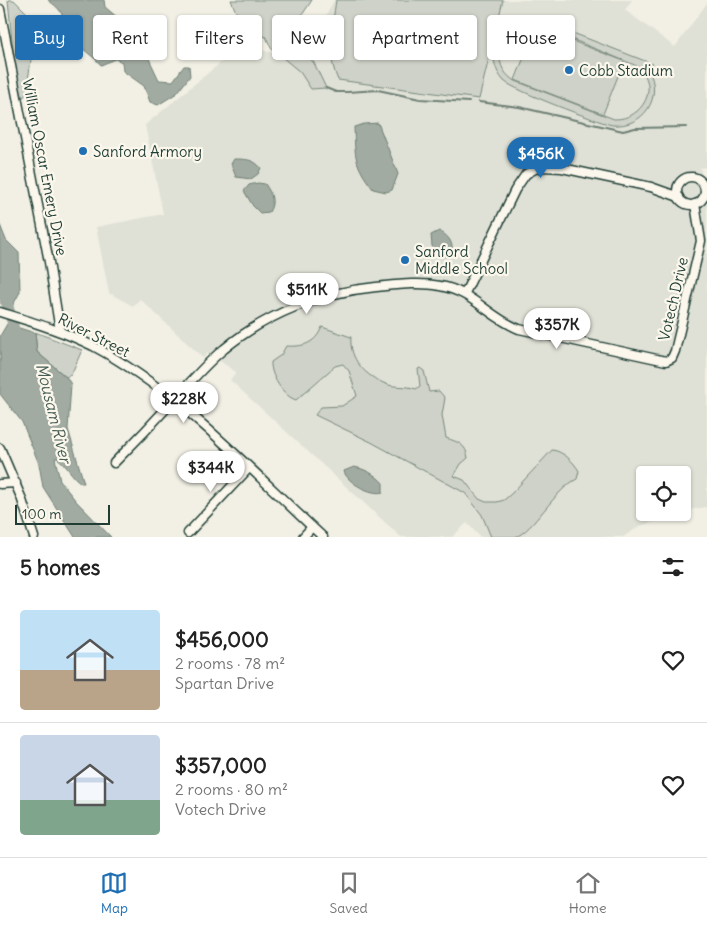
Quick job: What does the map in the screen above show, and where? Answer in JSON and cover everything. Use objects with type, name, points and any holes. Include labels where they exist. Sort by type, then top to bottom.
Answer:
[{"type":"street","name":"William Oscar Emery Drive","points":[[0,9],[50,262],[60,331]]},
{"type":"street","points":[[114,463],[196,375],[223,349],[244,333],[285,311],[315,300],[356,289],[402,285],[440,286],[465,293],[515,190],[526,174],[535,169],[542,167],[562,168],[651,187],[679,197],[684,203],[695,204],[701,201],[705,195],[705,182],[695,177],[684,178],[678,187],[679,197]]},
{"type":"street","name":"Votech Drive","points":[[465,293],[497,319],[519,329],[666,361],[674,355],[701,241],[695,204]]},
{"type":"street","name":"River Street","points":[[0,312],[60,331],[110,356],[174,400],[323,537]]},
{"type":"street","points":[[0,448],[16,483],[34,537]]},
{"type":"street","points":[[188,533],[249,468]]},
{"type":"street","points":[[0,484],[16,483]]},
{"type":"street","points":[[303,537],[312,527]]},
{"type":"shaded area","points":[[8,0],[14,0],[27,15],[15,15],[15,60],[31,60],[26,95],[18,101]]},
{"type":"shaded area","points":[[231,0],[312,0],[302,15],[272,15],[272,49],[266,37],[262,35],[262,15],[237,15]]},
{"type":"shaded area","name":"Sanford Middle School","points":[[334,0],[632,0],[625,10],[675,47],[707,3],[707,167],[700,168],[704,181],[707,181],[707,507],[691,510],[691,466],[636,466],[636,521],[655,521],[640,526],[623,537],[480,537],[467,523],[452,537],[401,537],[230,380],[236,372],[208,353],[203,358],[140,299],[133,306],[109,293],[96,227],[163,214],[145,125],[224,60],[262,60],[262,50],[272,53],[272,60],[296,60],[303,62],[304,60],[344,60],[344,15],[326,15]]},
{"type":"shaded area","points":[[336,0],[503,0],[499,15],[487,15],[488,60],[479,99],[338,80],[332,60],[344,60],[344,15],[334,15]]},
{"type":"shaded area","points":[[575,34],[653,64],[651,70],[648,69],[654,90],[652,100],[642,116],[623,125],[612,125],[573,112],[511,86],[504,81],[494,60],[500,60],[506,73],[513,80],[614,119],[624,118],[633,114],[640,108],[648,92],[648,83],[644,74],[637,66],[575,40]]},
{"type":"shaded area","name":"Cobb Stadium","points":[[575,42],[624,61],[603,114],[515,80],[523,60],[575,60]]},
{"type":"shaded area","points":[[286,60],[311,60],[326,88],[311,89],[300,72]]},
{"type":"shaded area","points":[[322,327],[351,337],[353,352],[360,366],[378,381],[393,386],[416,389],[420,386],[418,369],[420,368],[424,371],[429,392],[439,391],[445,398],[442,415],[446,438],[461,444],[467,453],[468,458],[461,464],[454,476],[464,480],[479,499],[486,502],[504,500],[552,450],[564,455],[574,464],[579,471],[577,479],[560,492],[522,534],[515,537],[491,537],[482,515],[465,493],[371,442],[315,415],[321,407],[342,406],[357,396],[349,371],[343,364],[335,366],[296,400],[282,390],[275,379],[271,362],[281,355],[286,346],[298,346],[312,341]]},
{"type":"shaded area","points":[[35,332],[82,350],[71,375],[66,377],[37,352]]},
{"type":"water","points":[[48,0],[104,0],[105,7],[114,15],[93,15],[93,58],[83,49],[83,15],[62,15],[57,7]]},
{"type":"water","points":[[96,60],[113,60],[101,65]]},
{"type":"water","points":[[117,60],[150,60],[159,80],[173,81],[184,66],[189,66],[190,76],[177,93],[158,105],[150,102],[144,86],[123,71],[122,62]]},
{"type":"water","points":[[378,123],[398,174],[392,190],[386,192],[373,189],[362,173],[355,153],[354,127]]},
{"type":"water","points":[[234,159],[252,161],[261,168],[258,174],[251,179],[236,177],[231,164]]},
{"type":"water","points":[[265,184],[271,195],[272,205],[269,212],[260,213],[253,206],[244,191],[249,185]]},
{"type":"water","points":[[0,225],[6,240],[19,253],[20,292],[13,305],[1,304],[0,298]]},
{"type":"water","points":[[439,231],[450,240],[452,255],[441,257],[432,246],[431,235]]},
{"type":"water","points":[[7,324],[35,333],[37,352],[66,377],[71,384],[68,429],[84,483],[81,483],[55,458],[60,481],[76,501],[111,537],[75,537],[43,487],[39,464],[22,422],[0,394],[0,336]]},
{"type":"water","points":[[354,467],[377,477],[383,483],[383,492],[373,492],[354,484],[344,471]]},
{"type":"waterway","points":[[326,88],[336,92],[378,90],[420,99],[469,102]]},
{"type":"waterway","points":[[479,102],[519,107],[623,131],[635,128],[686,127]]},
{"type":"waterway","name":"Mousam River","points":[[0,287],[8,306],[17,341]]},
{"type":"place","name":"Cobb Stadium","points":[[569,70]]},
{"type":"place","name":"Sanford Armory","points":[[83,151]]},
{"type":"place","name":"Sanford Middle School","points":[[405,260]]}]
